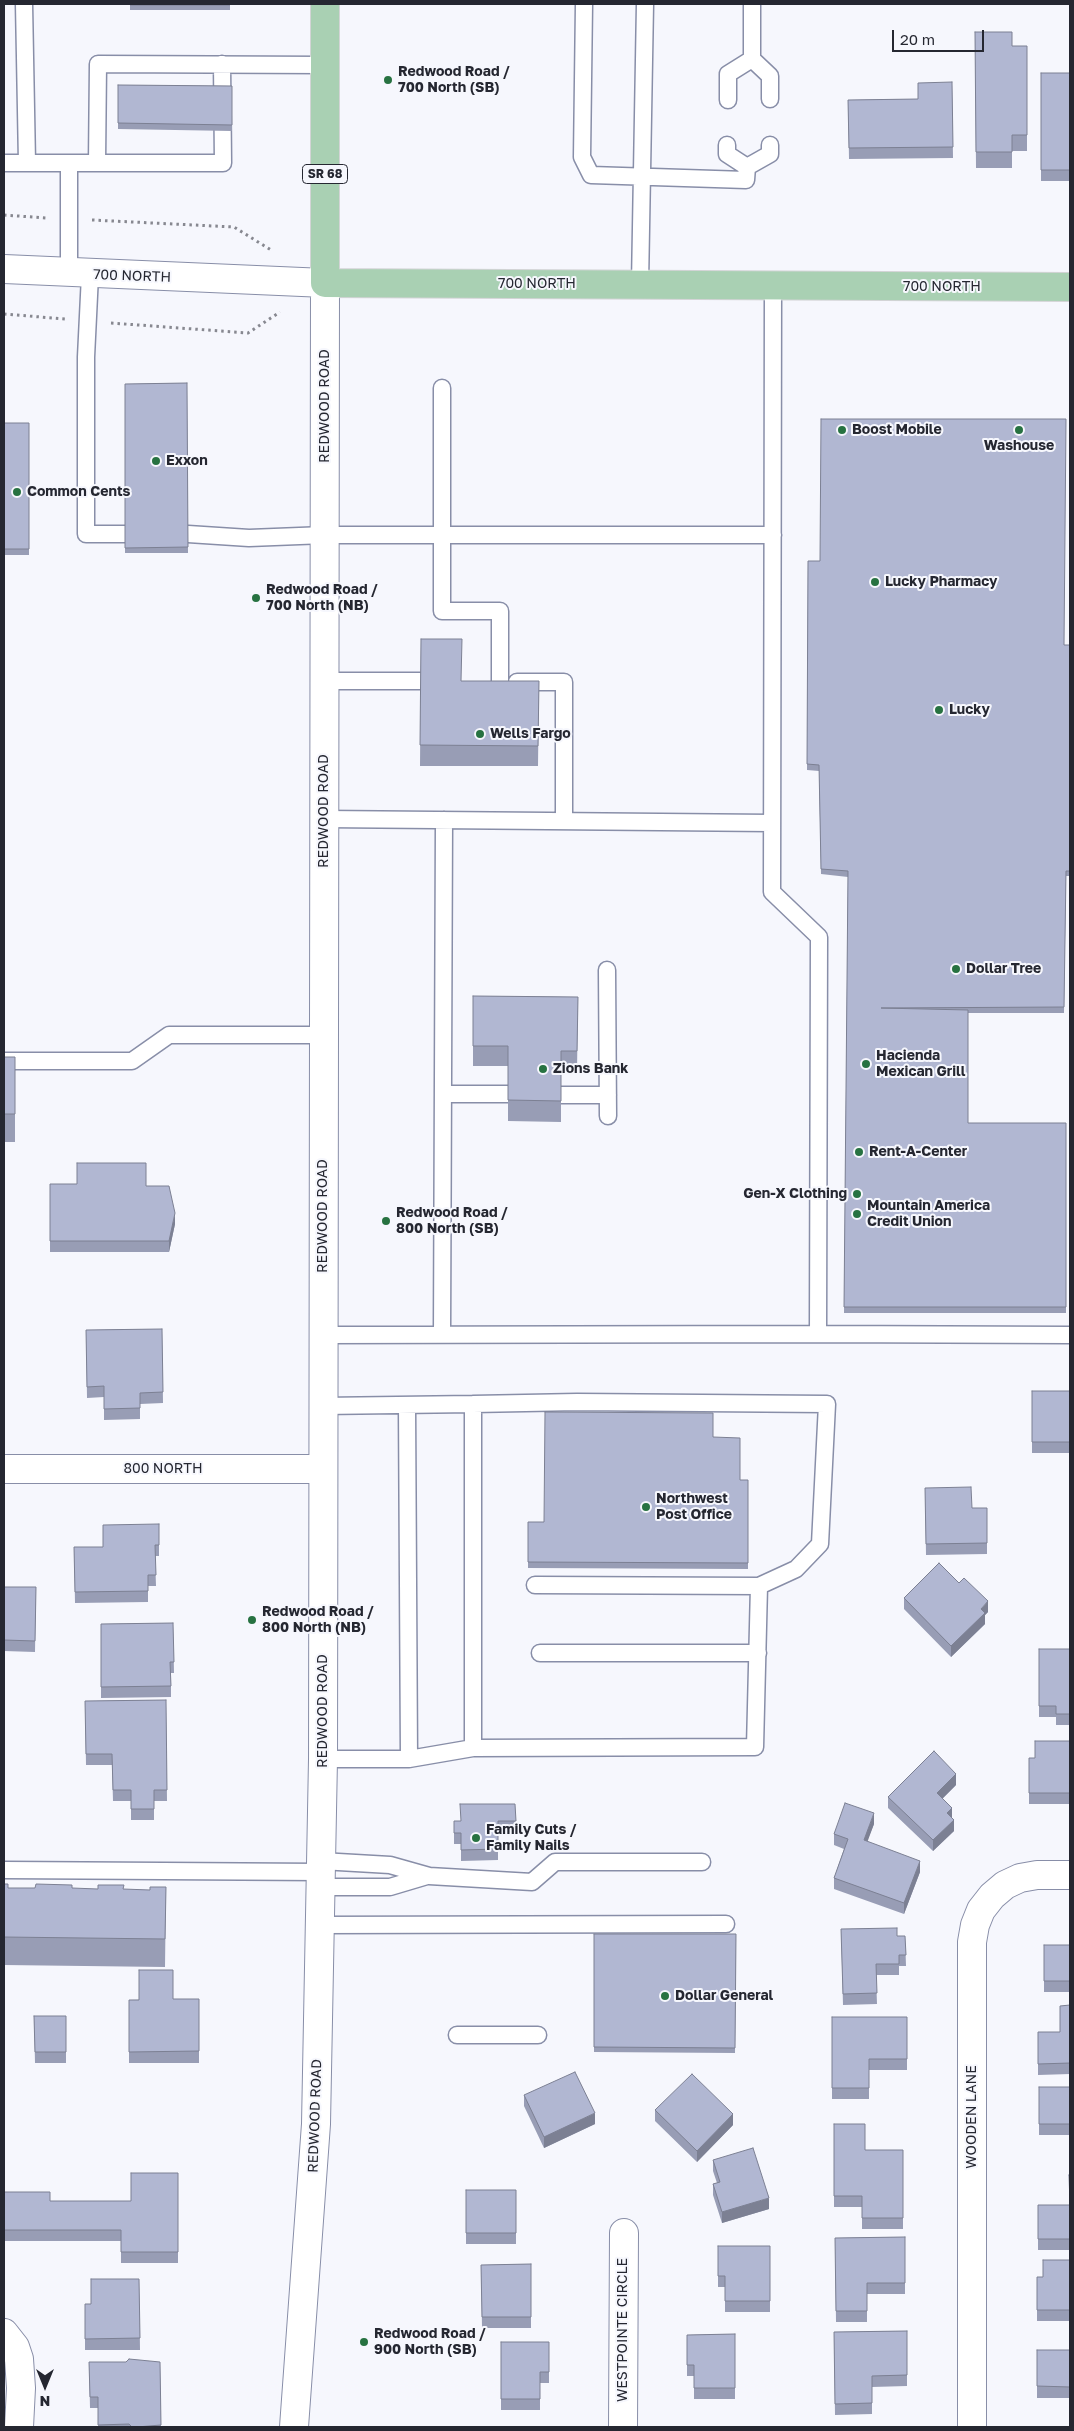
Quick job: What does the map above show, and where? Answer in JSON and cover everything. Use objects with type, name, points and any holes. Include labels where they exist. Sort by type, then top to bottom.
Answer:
[{"type":"main road","name":"REDWOOD ROAD","points":[[294,2427],[316,2124],[323,1758],[325,4]]},
{"type":"main road","name":"700 NORTH","points":[[4,269],[80,274],[409,285],[640,284],[1070,287]]},
{"type":"main road","name":"800 NORTH","points":[[4,1469],[323,1469]]},
{"type":"main road","name":"WOODEN LANE","points":[[972,2427],[972,1942],[975,1925],[986,1903],[1005,1886],[1020,1878],[1037,1875],[1070,1875]]},
{"type":"main road","name":"WESTPOINTE CIRCLE","points":[[623,2427],[624,2233]]},
{"type":"main road","points":[[4,2333],[15,2348],[19,2359],[21,2388],[18,2427]]},
{"type":"lane","points":[[24,4],[27,162]]},
{"type":"lane","points":[[584,4],[582,157],[592,175],[746,180],[747,167]]},
{"type":"lane","points":[[640,284],[645,4]]},
{"type":"lane","points":[[752,4],[752,59],[770,76],[770,99]]},
{"type":"lane","points":[[728,100],[728,74],[752,59]]},
{"type":"lane","points":[[97,162],[98,64],[326,66]]},
{"type":"lane","points":[[4,162],[224,162],[222,64]]},
{"type":"lane","points":[[727,145],[727,154],[747,167]]},
{"type":"lane","points":[[747,167],[770,154],[770,146]]},
{"type":"lane","points":[[69,162],[70,219],[88,321],[86,357],[86,534],[125,534]]},
{"type":"lane","points":[[773,286],[772,892],[819,937],[818,1334]]},
{"type":"lane","points":[[442,388],[442,611],[500,611],[500,682]]},
{"type":"lane","points":[[188,534],[249,538],[325,535],[773,535]]},
{"type":"lane","points":[[325,681],[421,681]]},
{"type":"lane","points":[[481,682],[564,682],[564,821]]},
{"type":"lane","points":[[324,819],[772,823]]},
{"type":"lane","points":[[442,1334],[444,820]]},
{"type":"lane","points":[[607,970],[608,1116]]},
{"type":"lane","points":[[4,1060],[132,1061],[168,1035],[324,1035]]},
{"type":"lane","points":[[443,1094],[508,1094]]},
{"type":"lane","points":[[561,1095],[608,1095]]},
{"type":"lane","points":[[323,1335],[1070,1335]]},
{"type":"lane","points":[[322,1406],[585,1402],[827,1404],[820,1544],[796,1569],[759,1586],[535,1585]]},
{"type":"lane","points":[[473,1404],[473,1748]]},
{"type":"lane","points":[[407,1406],[409,1759]]},
{"type":"lane","points":[[323,1758],[409,1759],[473,1748],[755,1747],[759,1586]]},
{"type":"lane","points":[[540,1653],[758,1653]]},
{"type":"lane","points":[[4,1870],[321,1873],[390,1865],[429,1876],[532,1882],[555,1862],[702,1862]]},
{"type":"lane","points":[[321,1873],[390,1886],[429,1876]]},
{"type":"lane","points":[[320,1925],[726,1924]]},
{"type":"lane","points":[[457,2035],[538,2035]]},
{"type":"path","points":[[4,215],[234,227],[275,252]]},
{"type":"path","points":[[4,314],[248,333],[286,308]]},
{"type":"building","points":[[230,4],[230,5],[130,5]]},
{"type":"building","points":[[975,32],[1012,32],[1012,46],[1027,46],[1027,135],[1012,135],[1012,152],[976,152]]},
{"type":"building","points":[[1041,73],[1070,73],[1070,170],[1041,170]]},
{"type":"building","points":[[952,82],[953,147],[849,148],[848,100],[918,99],[918,83]]},
{"type":"building","points":[[118,85],[232,86],[232,125],[118,123]]},
{"type":"building","name":"Exxon","points":[[187,383],[188,547],[125,548],[125,384]]},
{"type":"building","points":[[821,419],[1066,419],[1064,645],[1070,645],[1070,871],[1066,871],[1064,1007],[881,1008],[968,1010],[968,1123],[1066,1123],[1066,1307],[844,1307],[848,871],[821,869],[819,765],[807,764],[808,561],[820,561]]},
{"type":"building","name":"Common Cents","points":[[4,423],[29,423],[29,549],[4,549]]},
{"type":"building","name":"Wells Fargo","points":[[421,639],[462,639],[461,681],[539,681],[538,746],[420,745]]},
{"type":"building","name":"Zions Bank","points":[[473,996],[578,997],[577,1051],[561,1051],[561,1101],[508,1100],[508,1046],[473,1046]]},
{"type":"building","points":[[4,1057],[15,1057],[15,1114],[4,1114]]},
{"type":"building","points":[[77,1163],[146,1163],[146,1186],[169,1186],[175,1213],[169,1241],[50,1241],[50,1184],[77,1184]]},
{"type":"building","points":[[162,1329],[163,1392],[140,1393],[140,1408],[104,1409],[104,1386],[87,1387],[86,1330]]},
{"type":"building","points":[[1032,1391],[1070,1391],[1070,1442],[1032,1442]]},
{"type":"building","name":"Northwest Post Office","points":[[545,1412],[713,1413],[713,1437],[740,1438],[740,1480],[748,1480],[748,1563],[528,1562],[528,1522],[544,1522]]},
{"type":"building","points":[[971,1487],[972,1508],[987,1508],[987,1543],[926,1544],[925,1488]]},
{"type":"building","points":[[159,1524],[159,1545],[155,1545],[156,1575],[148,1575],[148,1591],[75,1592],[74,1547],[103,1547],[103,1525]]},
{"type":"building","points":[[939,1563],[959,1583],[964,1578],[988,1601],[981,1609],[985,1613],[951,1646],[904,1598]]},
{"type":"building","points":[[4,1587],[36,1587],[35,1641],[4,1640]]},
{"type":"building","points":[[173,1623],[174,1662],[170,1662],[171,1686],[101,1687],[101,1624]]},
{"type":"building","points":[[1039,1649],[1070,1649],[1070,1714],[1056,1714],[1056,1706],[1039,1706]]},
{"type":"building","points":[[166,1700],[167,1790],[154,1790],[154,1809],[131,1809],[131,1790],[113,1790],[112,1754],[86,1754],[85,1701]]},
{"type":"building","points":[[1035,1741],[1070,1741],[1070,1793],[1029,1793],[1029,1758],[1035,1758]]},
{"type":"building","points":[[934,1751],[956,1774],[937,1793],[952,1808],[947,1813],[954,1820],[933,1840],[888,1797]]},
{"type":"building","points":[[845,1803],[874,1813],[864,1840],[920,1861],[904,1903],[834,1878],[848,1839],[834,1834]]},
{"type":"building","name":"Family Cuts / Family Nails","points":[[460,1804],[515,1804],[516,1821],[498,1821],[498,1849],[461,1850],[461,1833],[454,1833],[454,1821],[461,1821]]},
{"type":"building","points":[[4,1884],[8,1884],[8,1888],[35,1888],[36,1884],[72,1885],[72,1888],[98,1889],[98,1885],[124,1885],[123,1889],[150,1890],[150,1887],[166,1887],[165,1939],[4,1937]]},
{"type":"building","points":[[897,1928],[897,1936],[905,1936],[906,1955],[899,1955],[899,1964],[876,1964],[877,1993],[843,1994],[841,1929]]},
{"type":"building","name":"Dollar General","points":[[594,1934],[736,1934],[735,2048],[594,2047]]},
{"type":"building","points":[[1044,1945],[1070,1945],[1070,1981],[1044,1981]]},
{"type":"building","points":[[139,1970],[173,1970],[173,1999],[199,1999],[199,2051],[129,2052],[129,2000],[139,2000]]},
{"type":"building","points":[[1070,2005],[1070,2063],[1038,2064],[1038,2032],[1060,2032],[1060,2006]]},
{"type":"building","points":[[34,2016],[66,2016],[66,2052],[35,2052]]},
{"type":"building","points":[[832,2017],[907,2017],[907,2059],[869,2059],[869,2088],[832,2088]]},
{"type":"building","points":[[575,2072],[595,2113],[544,2137],[524,2095]]},
{"type":"building","points":[[692,2074],[733,2114],[697,2151],[655,2110]]},
{"type":"building","points":[[1039,2087],[1070,2087],[1070,2124],[1039,2124]]},
{"type":"building","points":[[834,2124],[865,2124],[865,2150],[903,2150],[903,2218],[862,2218],[862,2196],[834,2196]]},
{"type":"building","points":[[753,2148],[769,2198],[722,2212],[713,2184],[720,2182],[713,2160]]},
{"type":"building","points":[[131,2173],[178,2173],[178,2252],[121,2252],[121,2230],[4,2230],[4,2192],[50,2192],[50,2201],[131,2201]]},
{"type":"building","points":[[466,2190],[516,2190],[516,2233],[466,2233]]},
{"type":"building","points":[[1038,2205],[1070,2205],[1070,2239],[1038,2239]]},
{"type":"building","points":[[905,2237],[905,2283],[867,2283],[867,2311],[836,2311],[835,2238]]},
{"type":"building","points":[[718,2246],[770,2246],[770,2301],[725,2301],[725,2276],[718,2276]]},
{"type":"building","points":[[1043,2260],[1070,2260],[1070,2310],[1037,2310],[1037,2277],[1043,2277]]},
{"type":"building","points":[[531,2264],[531,2317],[482,2317],[481,2265]]},
{"type":"building","points":[[91,2279],[139,2279],[140,2338],[85,2339],[85,2304],[91,2304]]},
{"type":"building","points":[[907,2331],[907,2375],[872,2376],[872,2403],[835,2404],[834,2332]]},
{"type":"building","points":[[735,2334],[735,2388],[694,2388],[694,2365],[687,2365],[687,2335]]},
{"type":"building","points":[[501,2342],[549,2342],[549,2372],[540,2372],[540,2399],[501,2399]]},
{"type":"building","points":[[1037,2350],[1070,2350],[1070,2387],[1037,2386]]},
{"type":"building","points":[[129,2359],[160,2362],[161,2425],[132,2427],[129,2424],[98,2425],[98,2397],[90,2397],[89,2362],[126,2362]]},
{"type":"place","name":"Redwood Road / 700 North (SB)","points":[[388,80]]},
{"type":"place","name":"Boost Mobile","points":[[842,430]]},
{"type":"place","name":"Washouse","points":[[1019,430]]},
{"type":"place","name":"Exxon","points":[[156,461]]},
{"type":"place","name":"Common Cents","points":[[17,492]]},
{"type":"place","name":"Lucky Pharmacy","points":[[875,582]]},
{"type":"place","name":"Redwood Road / 700 North (NB)","points":[[256,598]]},
{"type":"place","name":"Lucky","points":[[939,710]]},
{"type":"place","name":"Wells Fargo","points":[[480,734]]},
{"type":"place","name":"Dollar Tree","points":[[956,969]]},
{"type":"place","name":"Hacienda Mexican Grill","points":[[866,1064]]},
{"type":"place","name":"Zions Bank","points":[[543,1069]]},
{"type":"place","name":"Rent-A-Center","points":[[859,1152]]},
{"type":"place","name":"Gen-X Clothing","points":[[857,1194]]},
{"type":"place","name":"Mountain America Credit Union","points":[[857,1214]]},
{"type":"place","name":"Redwood Road / 800 North (SB)","points":[[386,1221]]},
{"type":"place","name":"Northwest Post Office","points":[[646,1507]]},
{"type":"place","name":"Redwood Road / 800 North (NB)","points":[[252,1620]]},
{"type":"place","name":"Family Cuts / Family Nails","points":[[476,1838]]},
{"type":"place","name":"Dollar General","points":[[665,1996]]},
{"type":"place","name":"Redwood Road / 900 North (SB)","points":[[364,2342]]}]
